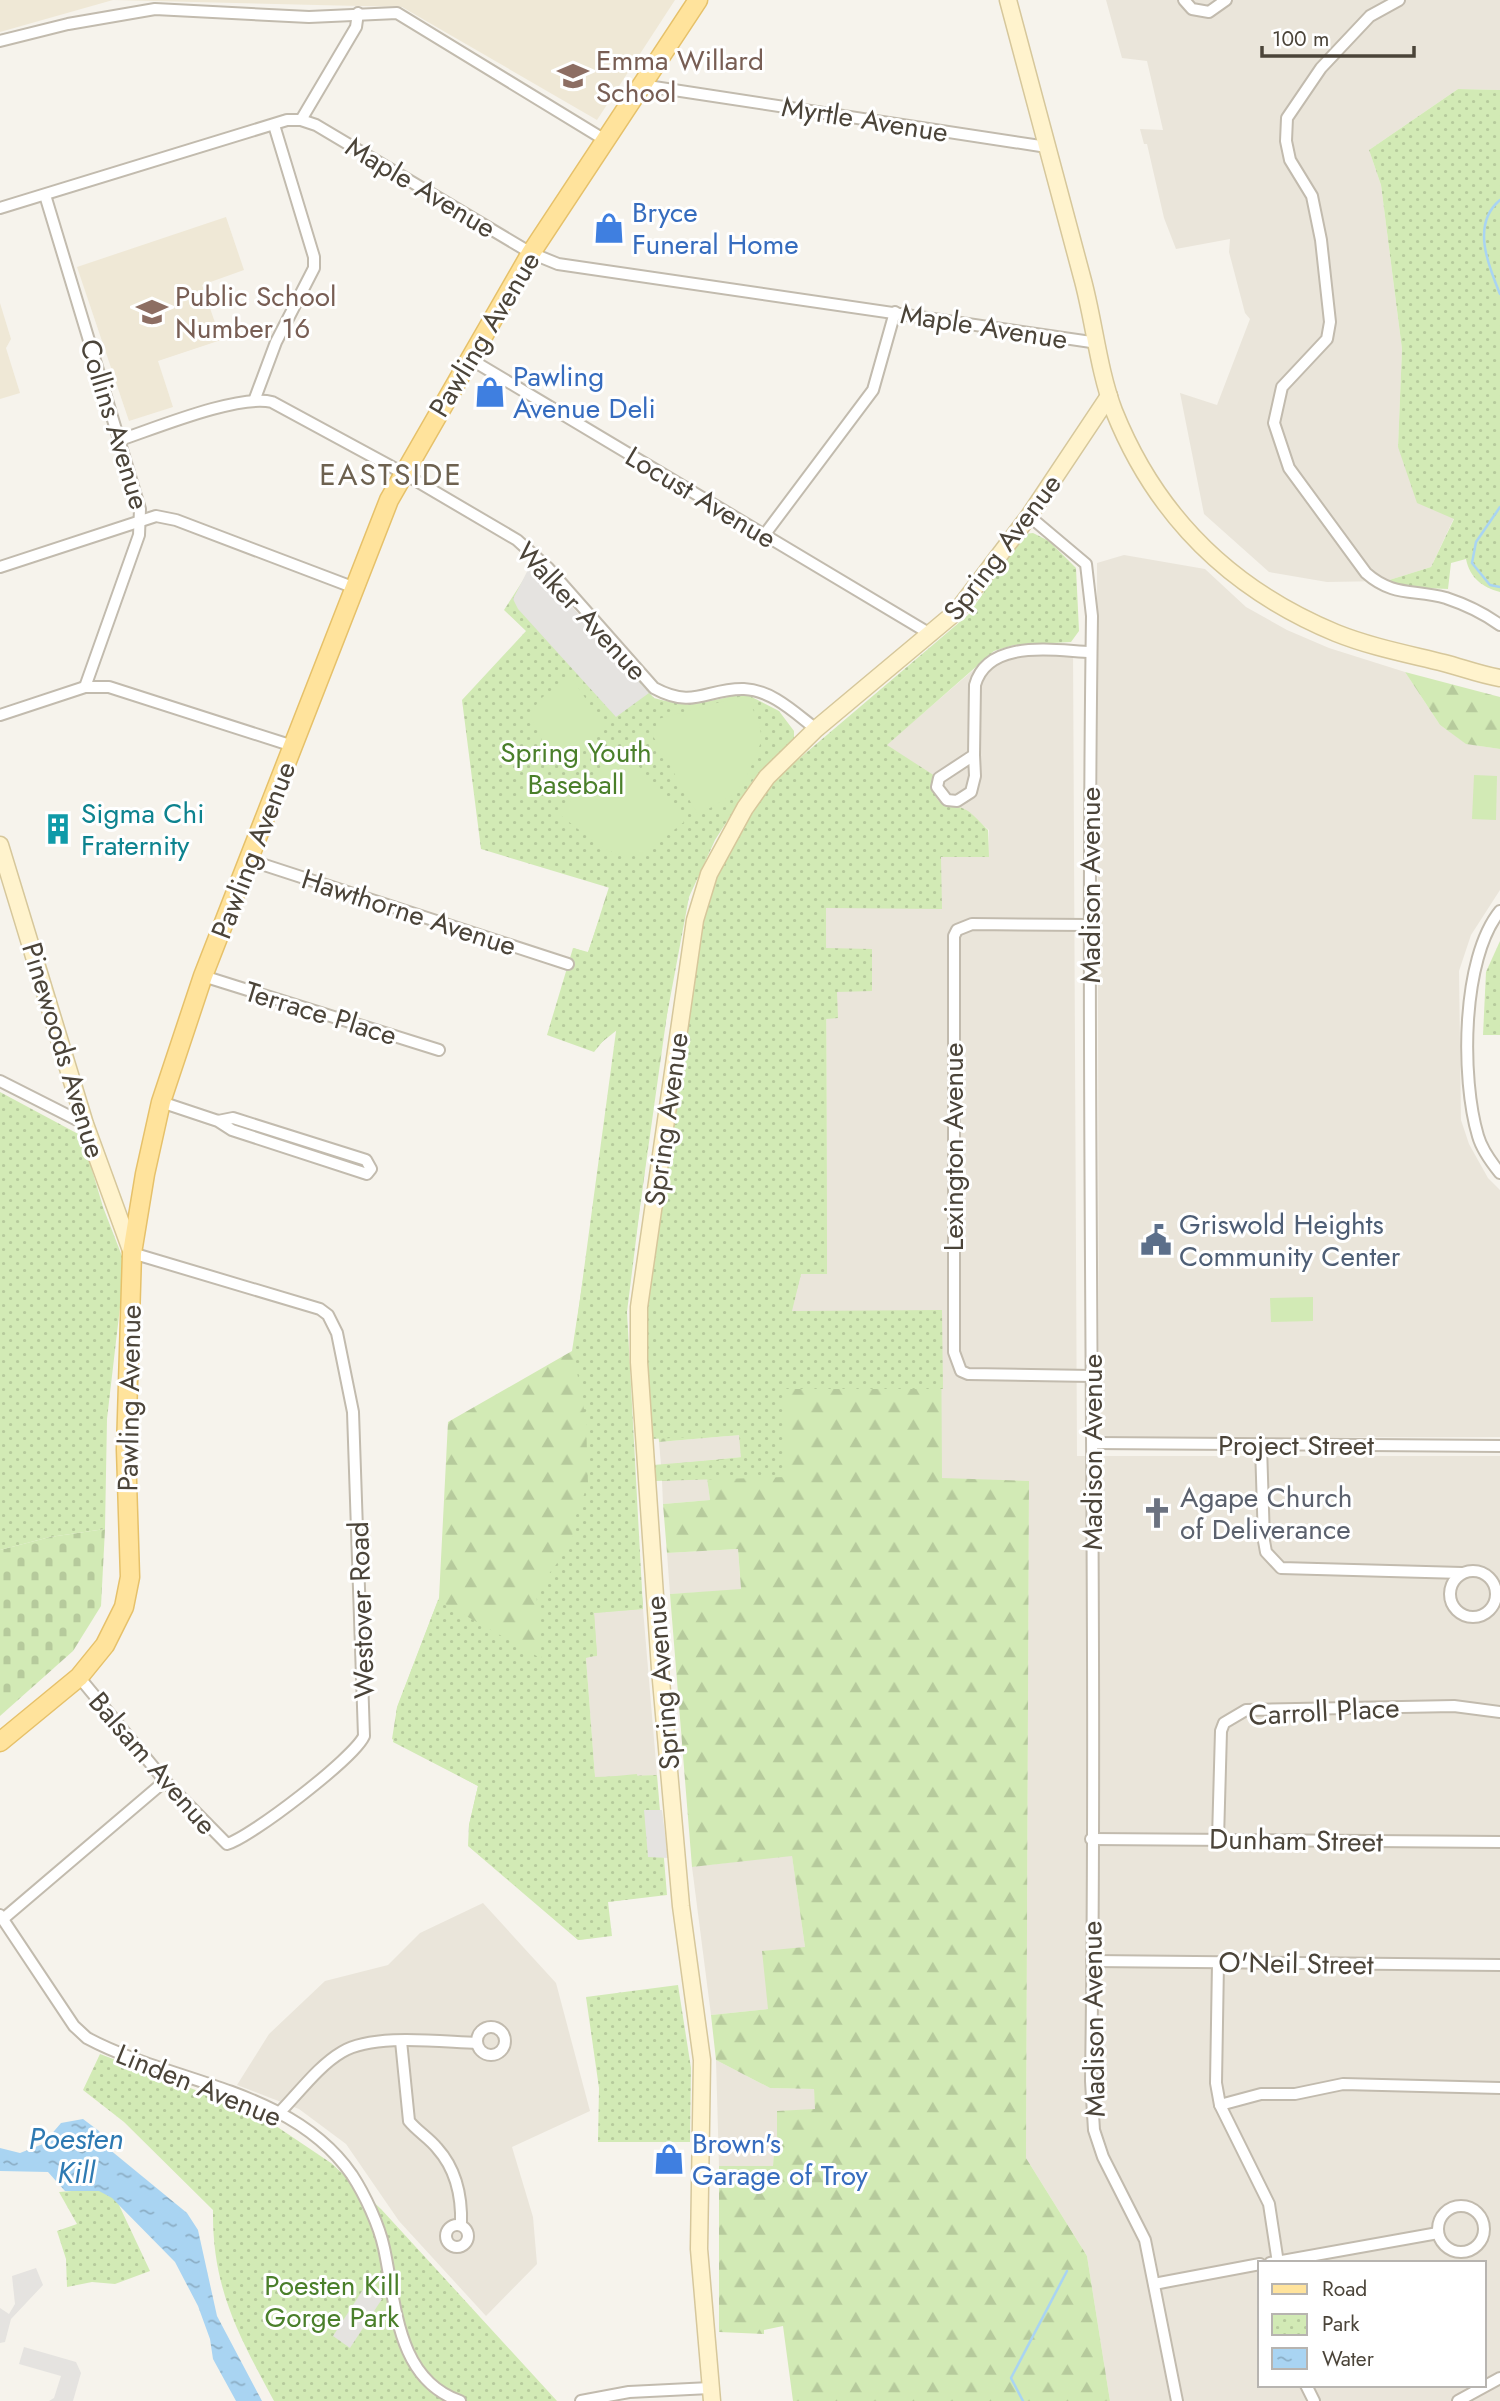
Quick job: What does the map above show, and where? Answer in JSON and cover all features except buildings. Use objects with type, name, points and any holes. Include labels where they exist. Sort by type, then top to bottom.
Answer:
[{"type":"main road","name":"Pawling Avenue","points":[[0,1742],[79,1677],[116,1629],[130,1577],[125,1449],[132,1253],[161,1102],[203,976],[355,588],[403,473],[531,253],[698,0]]},
{"type":"street","points":[[1008,0],[1098,343],[1109,396],[1159,496],[1191,538],[1234,574],[1276,603],[1337,633],[1398,653],[1500,678]]},
{"type":"street","points":[[1184,0],[1200,12],[1217,9],[1226,0]]},
{"type":"street","points":[[1399,0],[1370,16],[1321,68],[1287,118],[1286,141],[1290,160],[1312,196],[1321,240],[1330,322],[1327,339],[1282,387],[1274,424],[1289,468],[1366,573],[1377,583],[1394,591],[1447,598],[1500,625]]},
{"type":"street","points":[[0,41],[97,17],[155,9],[309,17],[397,13],[605,140]]},
{"type":"street","points":[[0,208],[274,125],[301,120],[356,27],[358,13]]},
{"type":"street","name":"Myrtle Avenue","points":[[642,85],[1047,147]]},
{"type":"street","name":"Maple Avenue","points":[[301,120],[316,125],[531,253],[558,264],[1098,343]]},
{"type":"street","points":[[254,401],[275,342],[314,268],[314,257],[274,125]]},
{"type":"street","name":"Collins Avenue","points":[[45,195],[120,440],[141,520],[156,516],[176,520],[355,588]]},
{"type":"street","points":[[765,534],[873,390],[895,312]]},
{"type":"street","name":"Locust Avenue","points":[[470,359],[932,635]]},
{"type":"street","name":"Spring Avenue","points":[[711,2394],[699,2249],[702,2060],[681,1906],[660,1669],[639,1362],[639,1307],[701,897],[709,874],[745,808],[767,777],[816,729],[932,635],[979,586],[1109,396]]},
{"type":"street","name":"Walker Avenue","points":[[120,440],[233,404],[271,402],[403,473],[517,540],[548,568],[654,688],[671,697],[698,699],[720,691],[760,691],[786,705],[816,729]]},
{"type":"street","name":"Madison Avenue","points":[[1029,516],[1086,565],[1091,607],[1091,2081],[1094,2130],[1103,2157],[1145,2240],[1177,2401]]},
{"type":"street","points":[[0,567],[141,520],[139,535],[85,687]]},
{"type":"street","points":[[974,755],[939,778],[937,788],[947,800],[957,801],[971,792],[975,776],[975,685],[977,676],[988,663],[1015,652],[1091,652]]},
{"type":"street","points":[[0,715],[85,687],[109,687],[293,746]]},
{"type":"street","name":"Pinewoods Avenue","points":[[0,845],[85,1124],[132,1253]]},
{"type":"street","name":"Hawthorne Avenue","points":[[250,860],[568,964]]},
{"type":"street","points":[[1500,911],[1486,933],[1475,964],[1468,1027],[1471,1107],[1479,1139],[1500,1173]]},
{"type":"street","name":"Lexington Avenue","points":[[1089,925],[972,924],[957,930],[952,944],[954,1352],[961,1371],[978,1375],[1092,1376]]},
{"type":"street","name":"Terrace Place","points":[[203,976],[439,1050]]},
{"type":"street","points":[[0,1081],[85,1124]]},
{"type":"street","points":[[161,1102],[218,1121],[232,1130],[366,1174],[371,1169],[366,1160],[233,1118],[218,1121]]},
{"type":"street","name":"Westover Road","points":[[132,1253],[229,1279],[320,1309],[328,1315],[337,1333],[353,1412],[364,1736],[351,1753],[296,1799],[249,1834],[231,1843]]},
{"type":"street","name":"Project Street","points":[[1093,1443],[1500,1446]]},
{"type":"street","points":[[1261,1446],[1264,1541],[1266,1552],[1280,1568],[1462,1573],[1477,1571],[1494,1584],[1496,1599],[1488,1612],[1481,1616],[1466,1616],[1454,1607],[1451,1600],[1452,1585],[1462,1573]]},
{"type":"street","name":"Balsam Avenue","points":[[79,1677],[165,1781],[222,1842],[231,1843]]},
{"type":"street","name":"Carroll Place","points":[[1218,1839],[1221,1731],[1232,1717],[1245,1710],[1454,1706],[1500,1712]]},
{"type":"street","points":[[1,1917],[165,1781]]},
{"type":"street","name":"Dunham Street","points":[[1091,1839],[1500,1842]]},
{"type":"street","name":"Linden Avenue","points":[[1,1917],[74,2026],[87,2038],[279,2113],[315,2136],[352,2176],[383,2245],[405,2348],[425,2377],[460,2401]]},
{"type":"street","name":"O'Neil Street","points":[[1093,1961],[1500,1965]]},
{"type":"street","points":[[1218,1963],[1216,2083],[1220,2105],[1269,2204],[1275,2261]]},
{"type":"street","points":[[279,2113],[341,2052],[365,2045],[401,2041],[477,2043]]},
{"type":"street","points":[[401,2041],[409,2121],[437,2147],[453,2174],[462,2208],[461,2225]]},
{"type":"street","points":[[1220,2105],[1261,2094],[1294,2094],[1343,2084],[1500,2088]]},
{"type":"street","points":[[1458,2207],[1478,2213],[1484,2226],[1481,2242],[1468,2251],[1453,2251],[1446,2247],[1438,2233],[1445,2213],[1458,2207]]},
{"type":"street","points":[[1281,2261],[1438,2233]]},
{"type":"street","points":[[1154,2284],[1258,2264]]},
{"type":"street","points":[[1458,2401],[1484,2387]]},
{"type":"street","points":[[581,2401],[629,2392],[711,2394]]},
{"type":"shaded area","points":[[0,0],[113,0],[0,32]]},
{"type":"shaded area","name":"Emma Willard School","points":[[113,0],[675,0],[597,120],[402,7]]},
{"type":"shaded area","points":[[1106,0],[1500,0],[1500,90],[1458,89],[1369,150],[1381,185],[1402,349],[1398,447],[1454,518],[1431,567],[1386,581],[1327,582],[1269,572],[1204,514],[1180,393],[1217,405],[1250,319],[1245,313],[1229,252],[1230,239],[1176,249],[1164,218],[1147,144],[1144,144],[1140,129],[1163,130],[1147,61],[1122,58]]},
{"type":"shaded area","name":"Public School Number 16","points":[[226,217],[244,270],[202,285],[221,340],[158,361],[173,407],[129,421],[77,267]]},
{"type":"shaded area","points":[[0,303],[11,339],[6,348],[20,393],[0,399]]},
{"type":"shaded area","points":[[1124,555],[1205,569],[1246,607],[1287,630],[1329,648],[1405,672],[1440,725],[1467,744],[1500,749],[1500,890],[1471,935],[1459,971],[1461,1120],[1469,1144],[1488,1178],[1500,1190],[1500,1437],[1099,1438],[1097,563]]},
{"type":"shaded area","points":[[532,562],[649,693],[616,717],[518,609],[513,599]]},
{"type":"shaded area","points":[[1073,645],[1077,1456],[1500,1456],[1500,2401],[1110,2401],[1087,2256],[1026,2158],[1029,1481],[942,1479],[791,1312],[801,1274],[827,1273],[826,907],[941,908],[941,857],[988,857],[989,830],[964,809],[946,805],[937,799],[933,791],[934,776],[886,745],[993,653],[1016,646]]},
{"type":"shaded area","points":[[740,1435],[742,1457],[661,1465],[659,1442]]},
{"type":"shaded area","points":[[707,1477],[710,1500],[663,1504],[662,1481]]},
{"type":"shaded area","points":[[738,1549],[741,1590],[670,1594],[667,1553]]},
{"type":"shaded area","points":[[643,1609],[657,1775],[595,1778],[586,1658],[593,1613]]},
{"type":"shaded area","points":[[644,1810],[662,1810],[668,1858],[648,1857]]},
{"type":"shaded area","points":[[792,1855],[805,1947],[768,2009],[711,2015],[692,1867]]},
{"type":"shaded area","points":[[483,1903],[556,1983],[590,2111],[512,2147],[533,2217],[537,2264],[486,2316],[399,2221],[346,2144],[299,2109],[237,2085],[269,2034],[325,1981],[388,1965],[420,1933]]},
{"type":"shaded area","points":[[716,2060],[770,2088],[814,2089],[816,2110],[774,2149],[773,2166],[719,2166]]},
{"type":"shaded area","points":[[36,2268],[43,2285],[11,2319],[5,2342],[0,2343],[0,2308],[9,2314],[15,2304],[12,2276]]},
{"type":"shaded area","points":[[364,2288],[382,2299],[350,2348],[333,2336]]},
{"type":"shaded area","points":[[24,2347],[76,2362],[81,2373],[73,2401],[49,2401],[54,2398],[61,2376],[19,2364]]},
{"type":"green space","points":[[1458,89],[1500,90],[1500,592],[1478,581],[1470,571],[1466,559],[1451,563],[1448,589],[1402,587],[1386,581],[1431,567],[1454,519],[1417,503],[1398,447],[1402,349],[1381,185],[1369,150]]},
{"type":"green space","points":[[1033,533],[1049,541],[1076,568],[1079,631],[1071,642],[1014,645],[994,651],[887,745],[935,776],[932,783],[934,792],[941,802],[968,811],[988,830],[989,857],[941,857],[942,909],[826,908],[826,948],[872,949],[872,991],[837,992],[838,1018],[826,1019],[827,1274],[801,1274],[792,1311],[942,1310],[943,1389],[785,1389],[785,1477],[655,1481],[653,1465],[741,1458],[739,1435],[650,1439],[645,1311],[704,906],[719,867],[746,820],[774,780],[968,615],[1024,534]]},
{"type":"green space","name":"Spring Youth Baseball","points":[[533,565],[654,698],[688,703],[744,693],[779,711],[794,731],[794,741],[754,779],[715,840],[689,897],[658,1063],[627,1312],[643,1609],[594,1613],[597,1655],[586,1658],[595,1777],[657,1775],[667,1895],[608,1902],[612,1936],[579,1940],[469,1846],[469,1825],[478,1786],[393,1742],[397,1707],[438,1600],[542,1659],[536,1591],[573,1542],[572,1526],[588,1484],[586,1420],[573,1351],[617,1024],[594,1052],[547,1035],[573,948],[588,952],[610,888],[481,849],[462,700],[526,631],[504,610]]},
{"type":"green space","points":[[1405,672],[1500,697],[1500,749],[1466,744],[1440,725]]},
{"type":"green space","points":[[570,675],[605,728],[562,770],[549,755],[531,717],[538,701]]},
{"type":"green space","points":[[746,695],[759,722],[762,740],[747,776],[734,794],[698,815],[653,736],[658,719]]},
{"type":"green space","points":[[618,750],[627,752],[684,822],[651,848],[628,857],[603,847],[559,814]]},
{"type":"green space","points":[[1474,775],[1497,776],[1496,820],[1472,819]]},
{"type":"green space","points":[[609,887],[686,908],[670,993],[627,1299],[624,1340],[643,1609],[594,1613],[597,1656],[587,1657],[571,1636],[595,1778],[637,1774],[651,1896],[607,1902],[611,1935],[578,1940],[468,1846],[469,1825],[478,1786],[392,1739],[397,1708],[439,1598],[448,1422],[572,1351],[622,1026],[592,1050],[550,1035],[574,948],[588,953]]},
{"type":"green space","points":[[735,896],[903,907],[826,907],[827,1274],[801,1274],[791,1312],[941,1311],[942,1478],[1029,1481],[1026,2158],[1087,2256],[1110,2401],[793,2401],[783,2326],[764,2330],[764,2334],[719,2332],[719,2166],[773,2166],[774,2149],[777,2148],[777,2111],[815,2109],[814,2089],[770,2088],[716,2060],[711,2015],[768,2009],[762,1951],[805,1947],[792,1856],[692,1867],[670,1594],[741,1589],[738,1549],[667,1553],[663,1504],[710,1500],[707,1478],[662,1481],[661,1465],[742,1457],[740,1435],[659,1442],[652,1333]]},
{"type":"green space","points":[[1500,941],[1500,1035],[1483,1035],[1486,972]]},
{"type":"green space","points":[[0,1092],[82,1136],[103,1207],[125,1264],[107,1419],[105,1529],[50,1537],[0,1550]]},
{"type":"green space","points":[[1313,1297],[1313,1321],[1271,1322],[1270,1298]]},
{"type":"green space","points":[[105,1529],[101,1606],[73,1651],[0,1716],[0,1550],[50,1537]]},
{"type":"green space","points":[[678,1985],[691,2068],[690,2142],[598,2142],[599,2088],[586,1997]]},
{"type":"green space","name":"Poesten Kill Gorge Park","points":[[100,2054],[238,2106],[267,2120],[331,2163],[381,2209],[557,2401],[274,2401],[249,2354],[222,2287],[214,2238],[213,2210],[124,2122],[83,2090]]},
{"type":"green space","points":[[111,2188],[150,2271],[115,2284],[92,2282],[67,2287],[66,2259],[57,2231],[77,2224],[59,2192]]},
{"type":"water","name":"Poesten Kill","points":[[83,2119],[99,2131],[109,2149],[187,2213],[198,2230],[217,2316],[262,2401],[236,2401],[213,2359],[210,2339],[198,2306],[175,2262],[112,2198],[99,2191],[65,2191],[48,2172],[0,2171],[0,2148],[20,2153],[43,2144],[61,2123]]},
{"type":"waterway","points":[[1500,200],[1491,210],[1484,233],[1487,258],[1500,294]]},
{"type":"waterway","points":[[1500,507],[1476,542],[1472,563],[1490,585],[1500,587]]},
{"type":"waterway","points":[[1023,2401],[1011,2378],[1067,2271]]},
{"type":"place","name":"Emma Willard School","points":[[573,76]]},
{"type":"place","name":"Bryce Funeral Home","points":[[609,228]]},
{"type":"place","name":"Public School Number 16","points":[[152,312]]},
{"type":"place","name":"Pawling Avenue Deli","points":[[490,392]]},
{"type":"place","name":"Sigma Chi Fraternity","points":[[58,829]]},
{"type":"place","name":"Griswold Heights Community Center","points":[[1156,1240]]},
{"type":"place","name":"Agape Church of Deliverance","points":[[1157,1513]]},
{"type":"place","name":"Brown's Garage of Troy","points":[[669,2159]]},
{"type":"district","name":"EASTSIDE","points":[[391,475]]}]
